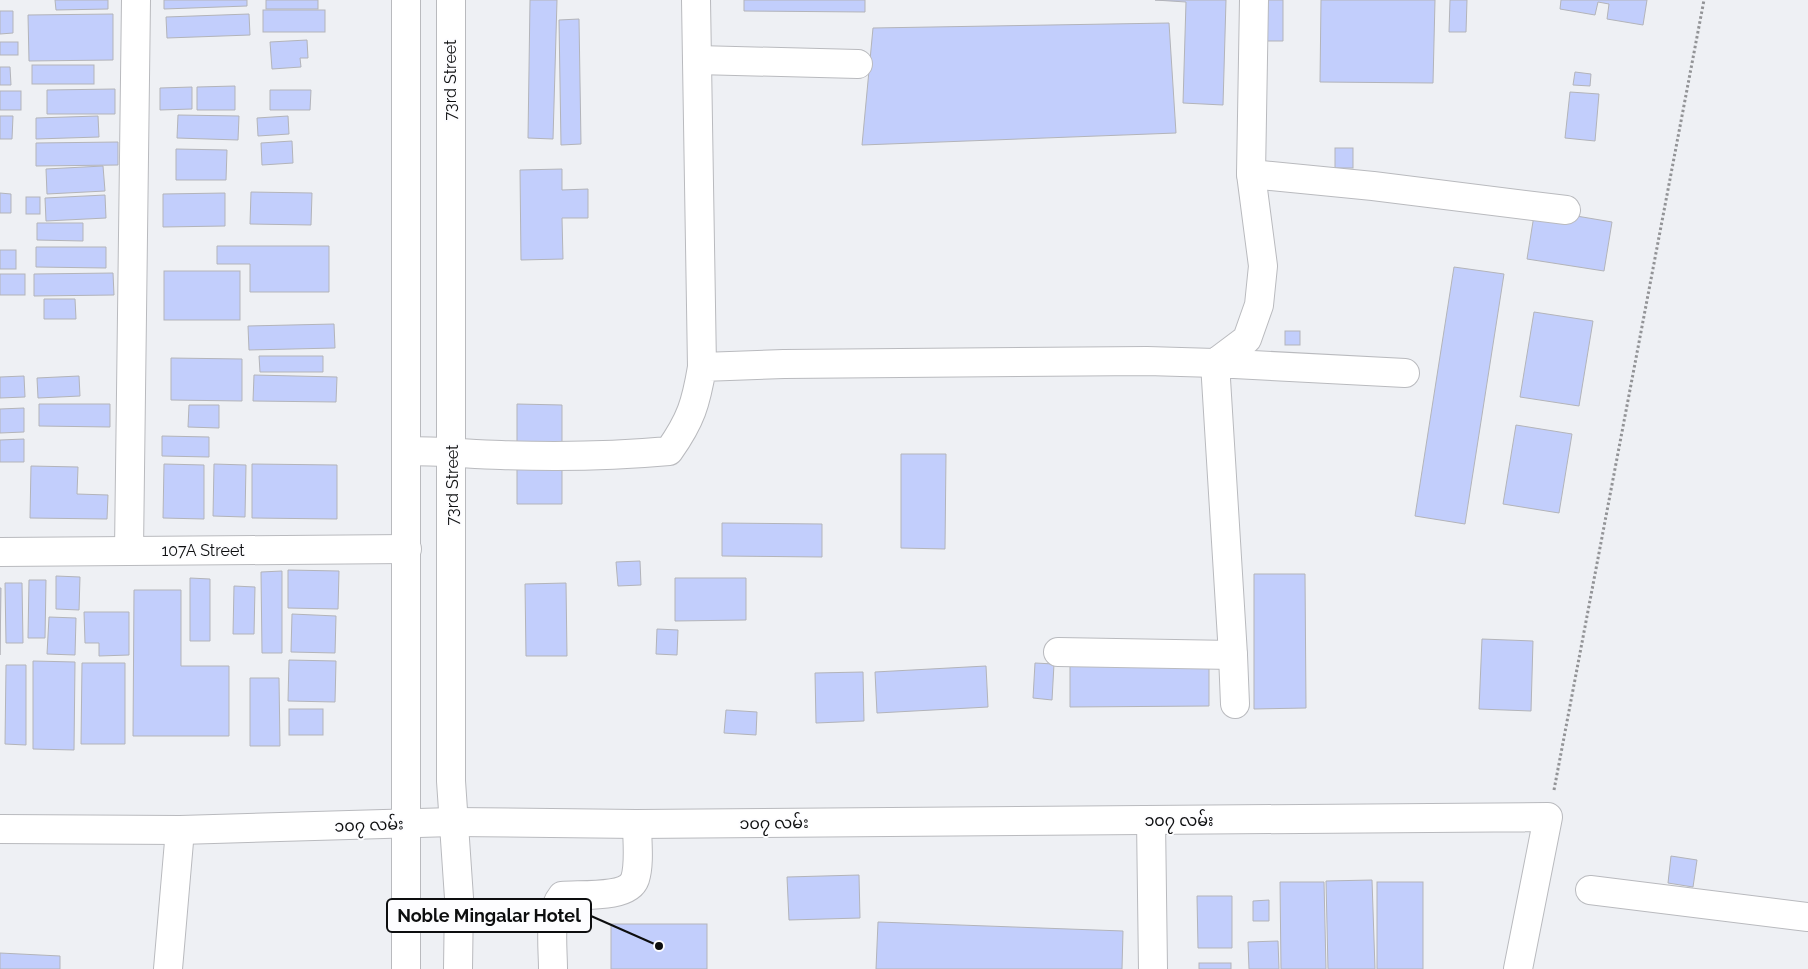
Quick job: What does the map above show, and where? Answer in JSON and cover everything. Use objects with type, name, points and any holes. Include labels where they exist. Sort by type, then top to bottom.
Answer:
[{"type":"main road","points":[[129,550],[136,0]]},
{"type":"main road","points":[[406,0],[406,969]]},
{"type":"main road","name":"73rd Street","points":[[451,0],[451,781],[458,898],[458,969]]},
{"type":"main road","points":[[406,451],[452,451],[522,455],[632,454],[669,451],[684,430],[696,404],[702,367],[696,0]]},
{"type":"main road","points":[[1215,363],[1247,339],[1259,305],[1263,266],[1251,174],[1254,0]]},
{"type":"main road","points":[[697,60],[858,64]]},
{"type":"main road","points":[[1251,174],[1373,186],[1566,210]]},
{"type":"main road","points":[[702,367],[1137,361],[1405,372]]},
{"type":"main road","points":[[1215,363],[1235,704]]},
{"type":"main road","name":"107A Street","points":[[0,552],[407,549]]},
{"type":"main road","points":[[1058,652],[1233,655]]},
{"type":"main road","points":[[1518,969],[1548,817]]},
{"type":"main road","name":"၁၀၇ လမ်း","points":[[0,829],[180,830],[453,822],[637,824],[1548,817]]},
{"type":"main road","points":[[1151,820],[1154,969]]},
{"type":"main road","points":[[553,969],[553,926],[557,902],[562,896],[616,893],[628,888],[635,881],[637,868],[637,824]]},
{"type":"main road","points":[[168,969],[180,830]]},
{"type":"main road","points":[[1590,890],[1808,918]]},
{"type":"path","points":[[1548,817],[1704,0]]},
{"type":"building","points":[[55,0],[108,0],[108,9],[56,10]]},
{"type":"building","points":[[164,0],[247,0],[247,6],[164,9]]},
{"type":"building","points":[[266,0],[318,0],[318,9],[266,9]]},
{"type":"building","points":[[530,0],[557,0],[553,139],[528,138]]},
{"type":"building","points":[[744,0],[865,0],[865,12],[744,11]]},
{"type":"building","points":[[1155,0],[1226,0],[1223,105],[1183,103],[1186,2]]},
{"type":"building","points":[[1267,0],[1283,0],[1283,41],[1266,41]]},
{"type":"building","points":[[1321,0],[1435,0],[1433,83],[1320,82]]},
{"type":"building","points":[[1450,0],[1467,0],[1466,32],[1449,32]]},
{"type":"building","points":[[1561,0],[1647,0],[1643,25],[1607,19],[1609,4],[1598,2],[1595,15],[1560,9]]},
{"type":"building","points":[[263,10],[325,10],[325,32],[263,32]]},
{"type":"building","points":[[0,11],[13,11],[13,33],[0,34]]},
{"type":"building","points":[[113,14],[113,60],[29,61],[28,15]]},
{"type":"building","points":[[249,14],[250,35],[167,38],[166,17]]},
{"type":"building","points":[[579,19],[581,144],[561,145],[559,20]]},
{"type":"building","points":[[1169,23],[1176,133],[862,145],[873,28]]},
{"type":"building","points":[[307,40],[308,58],[300,58],[301,67],[272,69],[270,42]]},
{"type":"building","points":[[0,42],[18,42],[18,55],[0,55]]},
{"type":"building","points":[[32,65],[94,65],[94,84],[32,84]]},
{"type":"building","points":[[0,67],[10,67],[11,85],[0,85]]},
{"type":"building","points":[[1575,72],[1591,74],[1590,86],[1573,85]]},
{"type":"building","points":[[235,86],[235,110],[197,110],[197,87]]},
{"type":"building","points":[[192,87],[192,109],[160,110],[160,88]]},
{"type":"building","points":[[115,89],[115,114],[47,114],[47,90]]},
{"type":"building","points":[[270,90],[311,90],[310,110],[270,110]]},
{"type":"building","points":[[0,91],[21,91],[21,110],[0,110]]},
{"type":"building","points":[[1570,92],[1599,94],[1595,141],[1565,138]]},
{"type":"building","points":[[178,115],[239,116],[238,140],[177,138]]},
{"type":"building","points":[[0,116],[13,116],[12,139],[0,139]]},
{"type":"building","points":[[98,116],[99,137],[36,139],[36,118]]},
{"type":"building","points":[[288,116],[289,134],[258,136],[257,118]]},
{"type":"building","points":[[292,141],[293,163],[262,165],[261,143]]},
{"type":"building","points":[[118,142],[118,165],[36,166],[36,143]]},
{"type":"building","points":[[1335,148],[1353,148],[1353,168],[1335,168]]},
{"type":"building","points":[[176,149],[227,150],[226,180],[176,180]]},
{"type":"building","points":[[103,166],[105,191],[47,194],[46,169]]},
{"type":"building","points":[[562,169],[562,190],[588,189],[588,218],[562,218],[563,259],[521,260],[520,170]]},
{"type":"building","points":[[251,192],[312,193],[311,225],[250,224]]},
{"type":"building","points":[[0,193],[11,194],[11,213],[0,213]]},
{"type":"building","points":[[225,193],[225,226],[163,227],[163,194]]},
{"type":"building","points":[[105,195],[106,218],[46,221],[45,198]]},
{"type":"building","points":[[26,197],[40,197],[40,214],[26,214]]},
{"type":"building","points":[[1535,209],[1612,222],[1604,271],[1527,259]]},
{"type":"building","points":[[37,223],[83,223],[83,241],[37,240]]},
{"type":"building","points":[[217,246],[329,246],[329,292],[250,292],[250,264],[217,264]]},
{"type":"building","points":[[36,247],[106,247],[106,268],[36,267]]},
{"type":"building","points":[[0,250],[16,250],[16,269],[0,269]]},
{"type":"building","points":[[1454,267],[1504,274],[1465,524],[1415,516]]},
{"type":"building","points":[[164,271],[240,271],[240,320],[164,320]]},
{"type":"building","points":[[113,273],[114,295],[34,296],[34,274]]},
{"type":"building","points":[[0,274],[25,274],[25,295],[0,295]]},
{"type":"building","points":[[44,299],[75,299],[76,319],[44,319]]},
{"type":"building","points":[[1534,312],[1593,321],[1579,406],[1520,397]]},
{"type":"building","points":[[334,324],[335,348],[249,350],[248,326]]},
{"type":"building","points":[[1285,331],[1300,331],[1300,345],[1285,345]]},
{"type":"building","points":[[259,356],[323,356],[323,372],[260,372]]},
{"type":"building","points":[[171,358],[242,359],[242,401],[171,400]]},
{"type":"building","points":[[254,375],[337,377],[336,402],[253,401]]},
{"type":"building","points":[[24,376],[25,397],[0,398],[0,377]]},
{"type":"building","points":[[79,376],[80,396],[38,398],[37,378]]},
{"type":"building","points":[[39,404],[110,404],[110,427],[39,426]]},
{"type":"building","points":[[517,404],[562,405],[562,504],[517,504]]},
{"type":"building","points":[[189,405],[219,405],[219,428],[188,427]]},
{"type":"building","points":[[24,408],[24,432],[0,433],[0,409]]},
{"type":"building","points":[[1516,425],[1572,434],[1559,513],[1503,504]]},
{"type":"building","points":[[162,436],[209,437],[209,457],[162,456]]},
{"type":"building","points":[[24,439],[24,462],[0,462],[0,440]]},
{"type":"building","points":[[901,454],[946,454],[945,549],[901,548]]},
{"type":"building","points":[[164,464],[204,465],[204,519],[163,518]]},
{"type":"building","points":[[214,464],[246,465],[245,517],[213,516]]},
{"type":"building","points":[[252,464],[337,465],[337,519],[252,518]]},
{"type":"building","points":[[31,466],[78,467],[77,494],[108,495],[107,519],[30,518]]},
{"type":"building","points":[[722,523],[822,524],[822,557],[722,556]]},
{"type":"building","points":[[640,561],[641,585],[618,586],[616,562]]},
{"type":"building","points":[[288,570],[339,571],[338,609],[288,608]]},
{"type":"building","points":[[282,571],[282,653],[262,653],[261,572]]},
{"type":"building","points":[[1254,574],[1305,574],[1306,708],[1254,709]]},
{"type":"building","points":[[56,576],[80,577],[79,610],[56,609]]},
{"type":"building","points":[[190,578],[210,579],[210,641],[190,641]]},
{"type":"building","points":[[675,578],[746,578],[746,620],[675,621]]},
{"type":"building","points":[[29,580],[46,580],[45,638],[28,638]]},
{"type":"building","points":[[5,583],[22,583],[23,643],[6,643]]},
{"type":"building","points":[[566,583],[567,656],[526,656],[525,584]]},
{"type":"building","points":[[234,586],[255,587],[254,634],[233,634]]},
{"type":"building","points":[[0,588],[1,588],[0,655]]},
{"type":"building","points":[[134,590],[181,590],[181,666],[229,666],[229,736],[133,736]]},
{"type":"building","points":[[84,612],[129,612],[129,655],[99,656],[99,643],[85,643]]},
{"type":"building","points":[[292,614],[336,616],[335,653],[291,652]]},
{"type":"building","points":[[49,617],[76,618],[75,655],[47,654]]},
{"type":"building","points":[[657,629],[678,630],[677,655],[656,654]]},
{"type":"building","points":[[1482,639],[1533,641],[1531,711],[1479,709]]},
{"type":"building","points":[[289,660],[336,661],[335,702],[288,701]]},
{"type":"building","points":[[33,661],[75,662],[74,750],[33,749]]},
{"type":"building","points":[[82,663],[125,663],[125,744],[81,744]]},
{"type":"building","points":[[1035,663],[1054,664],[1052,700],[1033,698]]},
{"type":"building","points":[[6,665],[26,665],[26,745],[5,744]]},
{"type":"building","points":[[1209,665],[1209,706],[1070,707],[1070,666]]},
{"type":"building","points":[[986,666],[988,707],[877,713],[875,672]]},
{"type":"building","points":[[863,672],[864,721],[816,723],[815,673]]},
{"type":"building","points":[[250,678],[279,678],[280,746],[250,746]]},
{"type":"building","points":[[289,709],[323,709],[323,735],[289,735]]},
{"type":"building","points":[[726,710],[757,712],[756,735],[724,733]]},
{"type":"building","points":[[1671,856],[1697,860],[1693,887],[1668,883]]},
{"type":"building","points":[[859,875],[860,918],[789,920],[787,877]]},
{"type":"building","points":[[1372,880],[1375,969],[1328,969],[1326,881]]},
{"type":"building","points":[[1280,882],[1324,882],[1326,969],[1281,969]]},
{"type":"building","points":[[1377,882],[1423,882],[1423,969],[1377,969]]},
{"type":"building","points":[[1197,896],[1232,896],[1232,948],[1198,948]]},
{"type":"building","points":[[1269,900],[1269,921],[1253,921],[1253,901]]},
{"type":"building","points":[[878,922],[1123,931],[1122,969],[876,969]]},
{"type":"building","points":[[611,924],[707,924],[707,969],[611,969]]},
{"type":"building","points":[[1278,941],[1279,969],[1249,969],[1248,942]]},
{"type":"building","points":[[0,953],[60,956],[60,969],[0,969]]},
{"type":"building","points":[[1199,963],[1231,963],[1231,969],[1199,969]]},
{"type":"place","name":"Noble Mingalar Hotel","points":[[659,946]]}]
